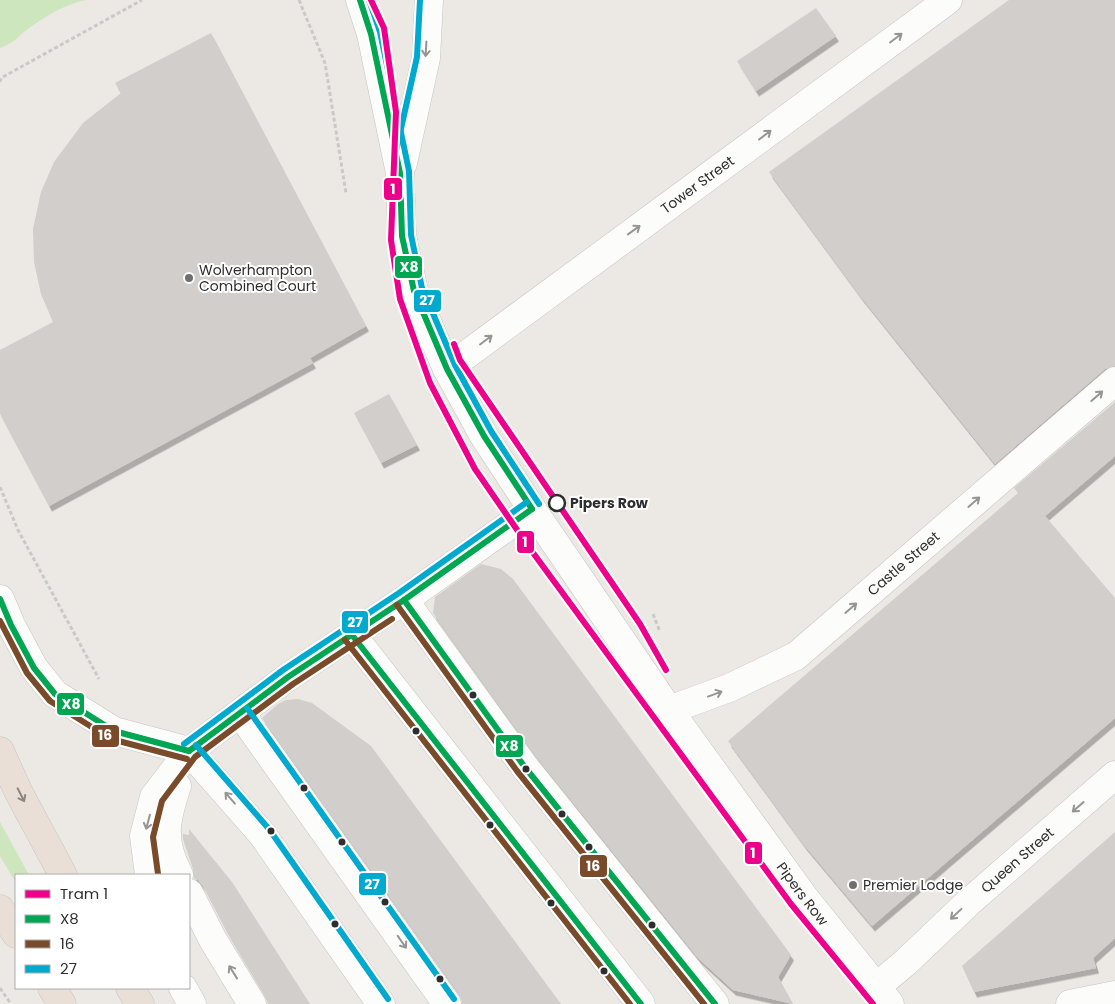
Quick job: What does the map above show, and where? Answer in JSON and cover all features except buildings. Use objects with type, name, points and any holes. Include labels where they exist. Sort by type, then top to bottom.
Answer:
[{"type":"highway","points":[[0,751],[18,791],[62,874]]},
{"type":"highway","points":[[0,909],[15,932]]},
{"type":"highway","points":[[53,989],[62,1004]]},
{"type":"highway","points":[[131,989],[140,1004]]},
{"type":"street","name":"Pipers Row","points":[[360,0],[371,34],[400,173],[402,236],[414,291],[447,368],[484,436],[669,710],[804,897],[883,996]]},
{"type":"street","name":"Pipers Row","points":[[400,173],[426,58],[429,0]]},
{"type":"street","name":"Tower Street","points":[[447,368],[948,0]]},
{"type":"street","name":"Castle Street","points":[[669,710],[729,688],[796,656],[1115,381]]},
{"type":"street","points":[[149,874],[144,836],[154,797],[189,751],[288,677],[404,600],[532,509]]},
{"type":"street","points":[[0,599],[11,625],[34,668],[55,694],[114,731],[189,751],[262,834],[381,1004]]},
{"type":"street","points":[[404,600],[524,766],[715,1004]]},
{"type":"street","points":[[352,635],[641,1004]]},
{"type":"street","points":[[240,713],[447,1004]]},
{"type":"street","points":[[179,874],[170,857],[166,837],[168,811],[189,751]]},
{"type":"street","name":"Queen Street","points":[[883,996],[906,962],[969,902],[1115,774]]},
{"type":"street","points":[[190,895],[213,940],[252,1004]]},
{"type":"street","points":[[184,989],[192,1004]]},
{"type":"street","points":[[1070,1004],[1115,994]]},
{"type":"path","points":[[0,79],[142,0]]},
{"type":"path","points":[[299,0],[325,63],[346,193]]},
{"type":"path","points":[[0,486],[18,530],[102,685]]},
{"type":"path","points":[[0,988],[11,1004]]},
{"type":"green space","points":[[0,0],[86,0],[63,7],[0,48]]},
{"type":"green space","points":[[0,822],[28,874],[15,874],[15,881],[0,856]]},
{"type":"tram line","name":"1","points":[[371,0],[384,28],[396,112],[391,240],[400,299],[430,383],[475,469],[531,550],[791,904],[873,1004]]},
{"type":"tram line","name":"1","points":[[454,344],[460,360],[640,624],[666,670]]},
{"type":"transit line","name":"X8","points":[[360,0],[371,34],[400,173],[402,236],[414,291],[447,369],[484,436],[532,509]]},
{"type":"transit line","name":"27","points":[[369,0],[380,32],[409,171],[411,235],[422,288],[455,365],[491,431],[539,504]]},
{"type":"transit line","name":"27","points":[[396,151],[417,57],[420,0]]},
{"type":"transit line","name":"27","points":[[184,744],[283,670],[399,593],[527,502]]},
{"type":"transit line","name":"X8","points":[[189,751],[288,677],[404,600],[532,509]]},
{"type":"transit line","name":"X8","points":[[0,599],[11,625],[34,668],[55,694],[114,731],[189,751]]},
{"type":"transit line","name":"X8","points":[[404,600],[524,766],[715,1004]]},
{"type":"transit line","name":"16","points":[[397,605],[517,771],[704,1004]]},
{"type":"transit line","name":"16","points":[[158,874],[153,837],[162,801],[195,757],[293,684],[392,619]]},
{"type":"transit line","name":"16","points":[[0,621],[27,673],[50,701],[111,739],[187,759]]},
{"type":"transit line","name":"X8","points":[[352,635],[641,1004]]},
{"type":"transit line","name":"16","points":[[345,640],[630,1004]]},
{"type":"transit line","name":"27","points":[[247,708],[454,999]]},
{"type":"transit line","name":"27","points":[[196,745],[269,829],[388,999]]},
{"type":"place","name":"Wolverhampton Combined Court","points":[[189,278]]},
{"type":"place","name":"Pipers Row","points":[[557,503]]},
{"type":"place","name":"Premier Lodge","points":[[853,885]]}]
